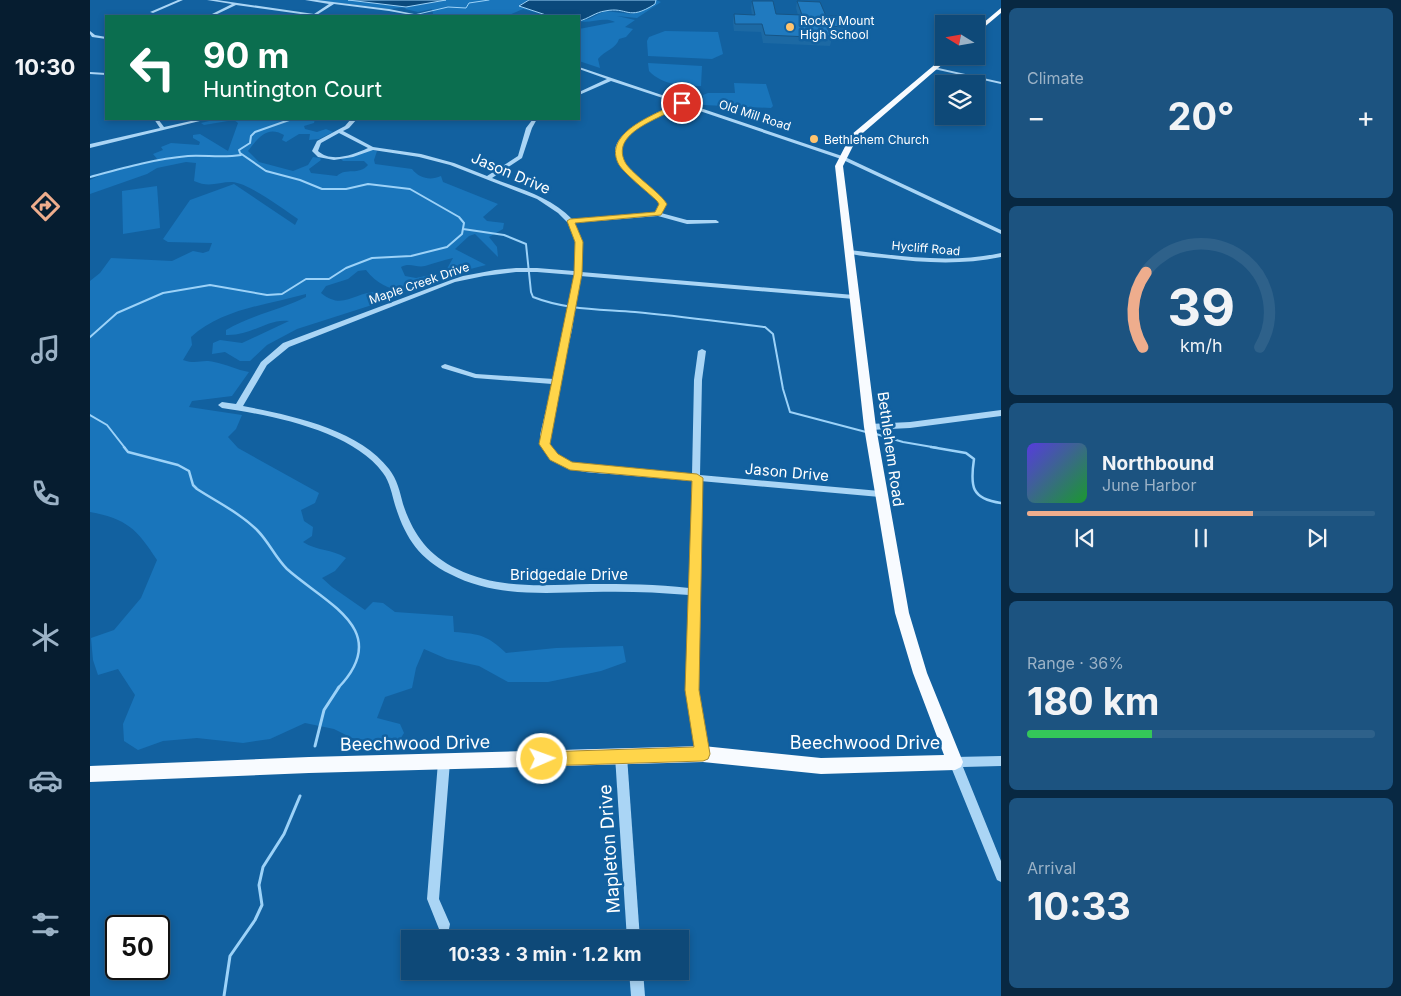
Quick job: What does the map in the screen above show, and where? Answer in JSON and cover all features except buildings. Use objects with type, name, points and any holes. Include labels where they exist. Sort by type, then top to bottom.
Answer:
[{"type":"main road","points":[[985,24],[1001,10]]},
{"type":"main road","name":"Bethlehem Road","points":[[939,65],[854,137],[839,166],[870,427],[880,494],[902,613],[909,642],[955,762]]},
{"type":"main road","name":"Beechwood Drive","points":[[90,774],[309,765],[703,754],[821,766],[955,762]]},
{"type":"street","points":[[152,12],[181,0]]},
{"type":"street","points":[[209,0],[306,15]]},
{"type":"street","points":[[307,0],[418,15]]},
{"type":"street","points":[[315,15],[333,3]]},
{"type":"street","points":[[212,15],[235,5]]},
{"type":"street","points":[[277,15],[283,12]]},
{"type":"street","points":[[90,32],[94,36],[105,38]]},
{"type":"street","name":"Old Mill Road","points":[[580,68],[843,158],[1001,232]]},
{"type":"street","points":[[936,68],[1001,83]]},
{"type":"street","points":[[90,73],[105,74]]},
{"type":"street","points":[[580,94],[610,79]]},
{"type":"street","points":[[658,214],[663,204],[622,163],[619,148],[622,138],[631,130],[682,103]]},
{"type":"street","points":[[157,120],[163,129]]},
{"type":"street","points":[[90,146],[201,120]]},
{"type":"street","name":"Jason Drive","points":[[353,120],[351,124],[319,142],[316,148],[317,154],[328,157],[346,157],[372,148]]},
{"type":"street","points":[[488,178],[520,157],[529,128],[534,120]]},
{"type":"street","name":"Jason Drive","points":[[339,131],[372,148],[434,158],[488,178],[545,201],[570,221],[579,242],[578,274],[544,444],[548,452],[560,462],[582,468],[880,494]]},
{"type":"street","points":[[570,221],[658,214],[687,222],[716,222]]},
{"type":"street","name":"Hycliff Road","points":[[849,252],[956,263],[980,261],[1001,255]]},
{"type":"street","name":"Maple Creek Drive","points":[[238,407],[269,357],[286,345],[465,278],[525,270],[854,297]]},
{"type":"street","points":[[702,352],[698,380],[692,690],[703,754]]},
{"type":"street","points":[[445,366],[476,376],[556,382]]},
{"type":"street","name":"Bridgedale Drive","points":[[222,405],[238,407],[293,421],[343,438],[369,452],[386,470],[392,481],[406,524],[418,547],[440,565],[470,580],[488,586],[513,589],[642,588],[694,592]]},
{"type":"street","points":[[870,427],[910,425],[1000,415]]},
{"type":"street","name":"Mapleton Drive","points":[[621,756],[633,930]]},
{"type":"street","name":"Beechwood Drive","points":[[955,762],[1001,761]]},
{"type":"street","points":[[444,762],[433,899],[444,924]]},
{"type":"street","name":"Bethlehem Road","points":[[955,762],[1001,876]]},
{"type":"street","points":[[637,980],[638,996]]},
{"type":"shaded area","points":[[315,0],[348,0],[406,7],[390,9]]},
{"type":"shaded area","points":[[348,0],[446,0],[406,7]]},
{"type":"shaded area","points":[[446,0],[529,0],[519,5],[542,14],[523,9],[509,15],[437,15],[433,14],[432,9],[418,12],[405,9],[408,6]]},
{"type":"shaded area","points":[[529,0],[656,0],[655,4],[639,12],[605,11],[580,21],[580,15],[546,15],[519,6]]},
{"type":"shaded area","points":[[656,0],[661,2],[637,18],[617,16],[635,20],[625,27],[633,29],[626,37],[619,39],[616,45],[598,59],[600,68],[580,61],[580,29],[615,22],[611,20],[580,21],[589,19],[605,11],[632,14]]},
{"type":"shaded area","points":[[665,31],[718,32],[723,54],[712,59],[648,56],[647,41],[649,37]]},
{"type":"shaded area","points":[[648,63],[702,66],[701,86],[666,82],[649,71]]},
{"type":"shaded area","points":[[734,83],[766,84],[773,106],[771,108],[703,105],[703,95],[708,93],[735,93]]},
{"type":"shaded area","points":[[213,120],[234,120],[204,125],[201,123]]},
{"type":"shaded area","points":[[234,120],[315,120],[314,123],[304,126],[305,129],[317,132],[326,129],[333,132],[319,139],[309,140],[310,134],[299,134],[286,142],[282,140],[284,135],[273,131],[268,132],[263,134],[248,151],[259,162],[293,171],[308,165],[313,157],[320,158],[321,160],[309,169],[311,173],[337,176],[344,172],[361,170],[368,165],[364,161],[343,161],[341,159],[372,150],[377,151],[374,160],[375,164],[412,169],[418,175],[425,178],[441,176],[443,182],[498,204],[483,217],[487,221],[504,223],[503,229],[489,237],[497,247],[498,257],[475,234],[469,236],[455,249],[486,265],[443,276],[453,258],[425,266],[410,265],[401,267],[405,276],[416,278],[430,275],[433,280],[415,288],[397,289],[389,287],[373,278],[366,270],[358,271],[348,279],[326,286],[321,293],[337,301],[372,292],[380,292],[384,296],[372,305],[297,329],[267,345],[250,361],[240,361],[225,352],[212,354],[213,343],[220,340],[242,343],[289,321],[274,322],[244,333],[226,335],[226,330],[255,316],[296,302],[306,297],[306,294],[245,309],[216,320],[191,337],[192,345],[183,360],[214,362],[249,372],[232,396],[192,401],[189,407],[242,415],[236,429],[228,437],[238,448],[319,493],[315,503],[301,510],[304,521],[313,527],[312,536],[303,542],[346,558],[335,571],[322,578],[365,610],[373,602],[383,603],[395,612],[453,616],[454,632],[483,636],[494,642],[506,653],[556,648],[623,646],[626,662],[601,671],[548,682],[508,682],[479,666],[447,659],[424,649],[416,668],[412,688],[385,697],[377,718],[400,724],[404,733],[397,744],[352,738],[334,729],[305,723],[270,739],[243,743],[197,738],[163,741],[138,750],[124,741],[123,724],[135,695],[118,669],[98,675],[93,660],[91,638],[114,630],[141,598],[157,560],[143,540],[130,527],[113,518],[90,512],[90,281],[100,273],[111,258],[172,261],[193,251],[203,253],[209,251],[212,243],[168,242],[163,239],[190,200],[234,184],[295,225],[298,219],[266,197],[239,183],[209,184],[194,181],[196,163],[186,162],[157,168],[147,174],[90,194],[90,180],[105,173],[158,160],[153,154],[163,150],[161,147],[171,143],[199,145],[200,142],[193,138],[193,135],[200,134],[228,151],[238,123]]},
{"type":"shaded area","points":[[157,186],[160,228],[123,234],[122,191]]},
{"type":"waterway","points":[[414,15],[448,7],[466,8],[469,3],[489,0]]},
{"type":"waterway","points":[[90,337],[117,313],[163,293],[210,285],[267,295],[282,294],[306,279],[329,279],[346,268],[372,258],[411,256],[447,247],[462,234],[464,223],[459,217],[410,189],[368,184],[346,189],[322,189],[300,180],[266,171],[240,153],[239,150],[250,143],[251,136],[255,132],[289,120]]},
{"type":"waterway","points":[[90,177],[175,157],[241,155]]},
{"type":"waterway","points":[[463,229],[504,235],[526,244],[531,292],[533,297],[545,301],[583,308],[765,327],[773,334],[783,389],[790,412],[866,432]]},
{"type":"waterway","points":[[90,415],[107,425],[125,448]]},
{"type":"waterway","points":[[876,434],[903,442],[938,448]]},
{"type":"waterway","points":[[124,447],[128,452],[178,465],[189,471],[193,485],[197,489],[250,524],[261,535],[287,569],[335,606],[348,620],[356,634],[359,650],[353,668],[338,688]]},
{"type":"waterway","points":[[931,447],[966,453],[974,459],[972,477],[975,490],[984,498],[1001,503]]},
{"type":"waterway","points":[[315,746],[324,710],[339,687]]},
{"type":"waterway","points":[[224,996],[230,956],[255,920],[262,905],[259,885],[263,867],[284,834],[300,796]]},
{"type":"place","name":"Rocky Mount High School","points":[[790,27]]},
{"type":"place","name":"Bethlehem Church","points":[[814,139]]},
{"type":"route","points":[[542,759],[703,754],[695,718],[692,690],[697,478],[570,466],[560,462],[548,452],[544,444],[544,435],[578,274],[579,242],[576,231],[570,221],[587,218],[658,214],[663,204],[622,163],[618,153],[620,143],[622,138],[631,130],[682,103]]}]
